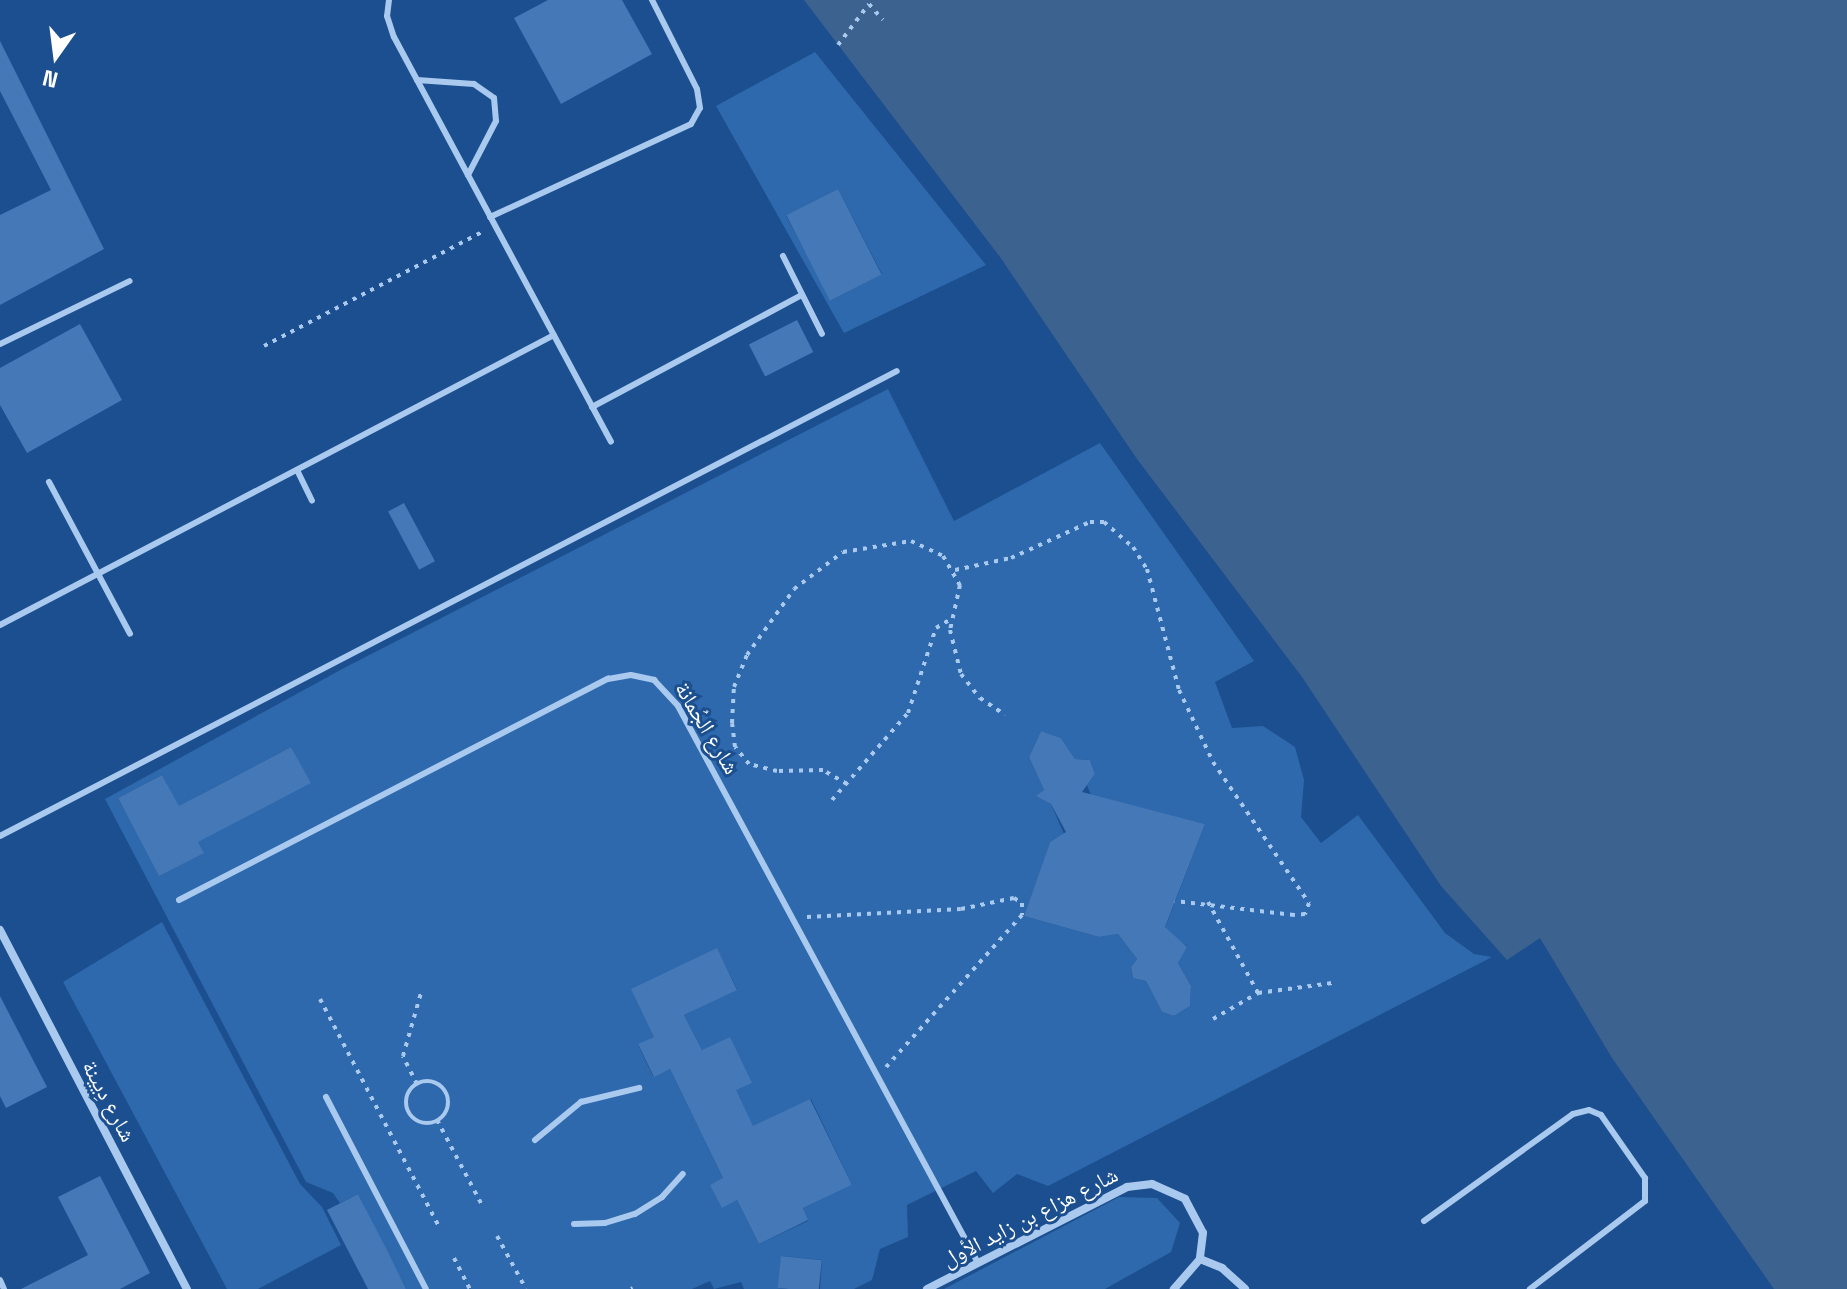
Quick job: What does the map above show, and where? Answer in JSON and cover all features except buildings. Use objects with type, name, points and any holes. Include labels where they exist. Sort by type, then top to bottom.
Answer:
[{"type":"street","name":"شارع دِيينة","points":[[0,930],[187,1289]]},
{"type":"street","name":"شارع هزاع بن زايد الأول","points":[[927,1289],[1140,1184],[1164,1186],[1193,1209],[1203,1233],[1200,1259]]},
{"type":"street","points":[[1174,1289],[1200,1259],[1222,1268],[1245,1289]]},
{"type":"lane","points":[[389,0],[389,27],[611,442]]},
{"type":"lane","points":[[490,217],[691,124],[700,108],[697,89],[652,0]]},
{"type":"lane","points":[[417,80],[474,84],[494,98],[493,129],[468,175]]},
{"type":"lane","points":[[783,256],[822,334]]},
{"type":"lane","points":[[0,344],[130,281]]},
{"type":"lane","points":[[592,407],[802,295]]},
{"type":"lane","points":[[0,625],[554,335]]},
{"type":"lane","points":[[0,836],[897,371]]},
{"type":"lane","points":[[297,470],[312,501]]},
{"type":"lane","points":[[49,482],[130,634]]},
{"type":"lane","name":"شارع الجُمانة","points":[[179,900],[608,679],[631,675],[654,680],[672,696],[978,1263]]},
{"type":"lane","points":[[535,1140],[581,1102],[639,1088]]},
{"type":"lane","points":[[326,1097],[426,1289]]},
{"type":"lane","points":[[1424,1221],[1573,1114],[1589,1110],[1601,1115],[1645,1178],[1645,1201],[1530,1289]]},
{"type":"lane","points":[[574,1224],[605,1223],[635,1214],[662,1197],[683,1174]]},
{"type":"lane","points":[[0,1280],[4,1289]]},
{"type":"path","points":[[838,45],[867,2],[883,20]]},
{"type":"path","points":[[264,346],[495,225]]},
{"type":"path","points":[[955,570],[1011,558],[1090,522],[1104,522],[1133,547],[1147,569],[1179,690],[1213,762],[1309,903],[1305,914],[1294,915],[1208,902],[1175,901]]},
{"type":"path","points":[[847,784],[823,770],[777,771],[741,757],[732,723],[739,670],[794,589],[843,552],[911,541],[938,551],[955,570],[959,593],[951,619],[952,645],[961,674],[980,698],[1005,715]]},
{"type":"path","points":[[832,800],[908,713],[932,635],[951,619]]},
{"type":"path","points":[[793,918],[961,909],[1014,898],[1022,903],[1022,915],[878,1077]]},
{"type":"path","points":[[1208,902],[1258,993]]},
{"type":"path","points":[[1213,1019],[1258,993],[1332,983]]},
{"type":"path","points":[[417,1084],[403,1056],[421,993]]},
{"type":"path","points":[[320,999],[438,1225]]},
{"type":"path","points":[[417,1084],[442,1088],[448,1105],[437,1120],[419,1122],[406,1108],[406,1099],[417,1084]]},
{"type":"path","points":[[437,1120],[481,1203]]},
{"type":"path","points":[[497,1236],[526,1289]]},
{"type":"path","points":[[454,1258],[470,1289]]},
{"type":"shaded area","points":[[804,0],[1847,0],[1847,1289],[1774,1289],[1612,1058],[1540,938],[1507,960],[1441,886],[1302,677],[1137,459],[1000,257]]},
{"type":"shaded area","points":[[815,52],[986,265],[844,333],[716,106]],"holes":[[[838,189],[882,274],[831,300],[786,216]]]},
{"type":"shaded area","points":[[888,389],[954,521],[1100,443],[1254,661],[1215,682],[1232,728],[1263,726],[1295,747],[1304,780],[1301,817],[1321,843],[1358,815],[1445,933],[1474,954],[1492,957],[1048,1186],[1017,1174],[993,1193],[976,1171],[907,1205],[908,1237],[880,1249],[872,1280],[854,1289],[820,1289],[822,1260],[782,1256],[778,1288],[789,1289],[744,1289],[741,1282],[714,1289],[710,1281],[692,1289],[406,1289],[358,1194],[340,1203],[333,1193],[306,1182],[105,799],[344,668]],"holes":[[[1041,731],[1061,738],[1075,759],[1090,760],[1095,774],[1087,785],[1091,795],[1205,824],[1163,933],[1187,946],[1178,963],[1191,986],[1190,1006],[1174,1016],[1162,1012],[1146,981],[1133,978],[1131,967],[1137,959],[1118,934],[1099,937],[1024,916],[1050,842],[1064,834],[1051,804],[1037,796],[1044,790],[1029,757]],[[291,747],[310,782],[198,796]],[[162,775],[203,852],[159,875],[118,798]],[[717,949],[737,989],[684,1015],[702,1050],[757,1134],[775,1116],[811,1099],[852,1185],[803,1208],[808,1221],[759,1244],[737,1200],[722,1207],[723,1178],[670,1069],[653,1076],[638,1045],[654,1037]]]},
{"type":"shaded area","points":[[162,922],[300,1184],[322,1207],[341,1245],[258,1289],[227,1289],[63,982]]},
{"type":"shaded area","points":[[1119,1197],[1157,1198],[1180,1223],[1171,1252],[1105,1289],[944,1289]]}]
